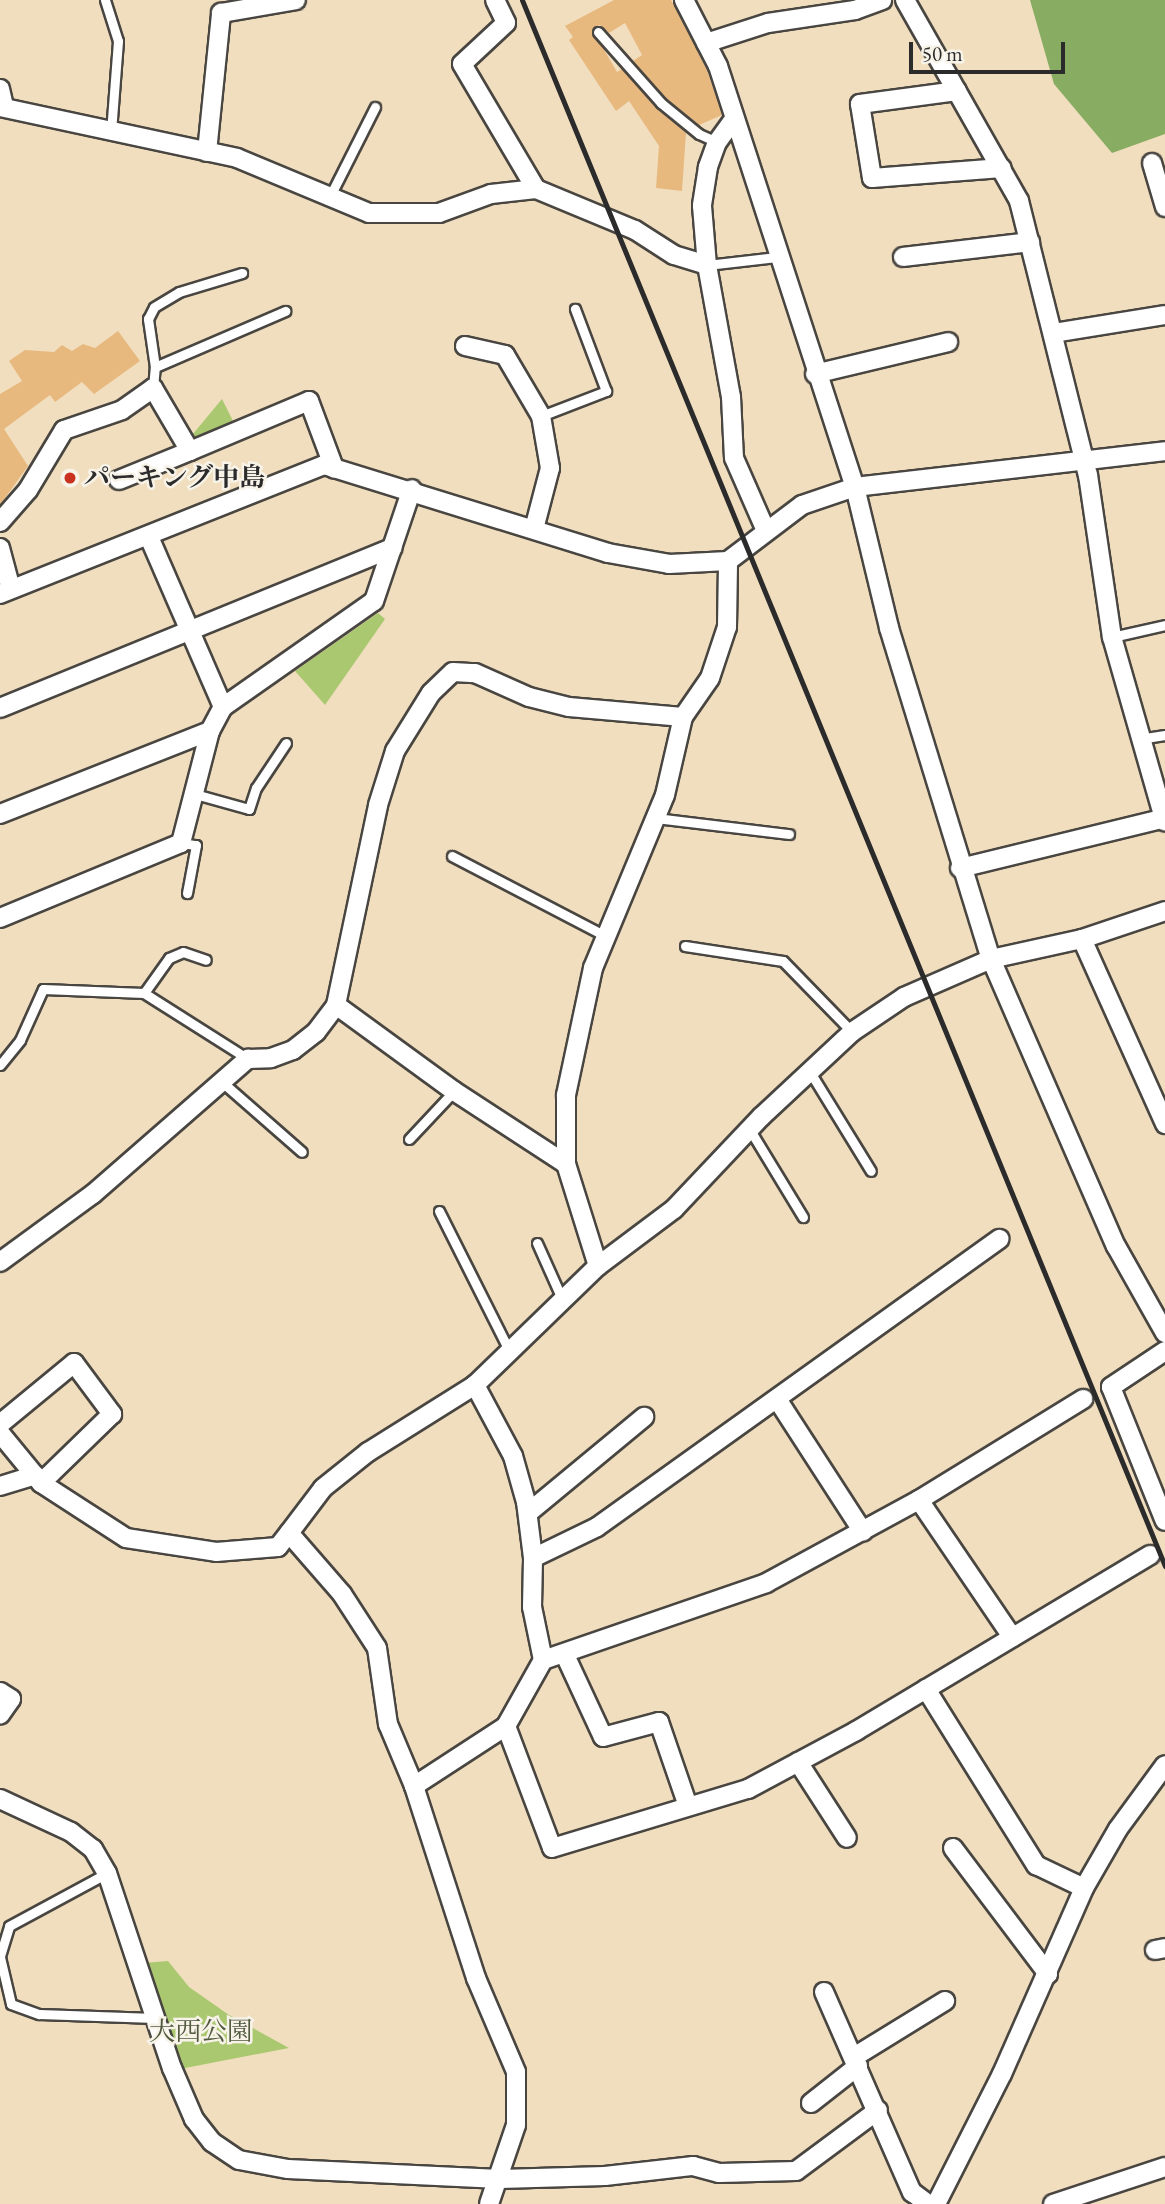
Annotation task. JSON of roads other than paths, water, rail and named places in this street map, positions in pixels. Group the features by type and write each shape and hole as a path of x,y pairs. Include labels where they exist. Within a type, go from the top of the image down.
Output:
{"street":[{"path":"207,152 222,13 296,0"},
{"path":"495,0 506,23 462,64 536,189"},
{"path":"684,0 706,43 734,119 815,374 855,487 889,628 931,756 960,867 991,960 1116,1246 1165,1333"},
{"path":"706,43 768,23 855,10 882,0"},
{"path":"905,0 1020,201 1084,462 1112,637 1139,739 1165,820 960,867"},
{"path":"0,89 2,107 111,133 237,158 369,213 439,213 491,194 536,189 635,230 674,255 706,265"},
{"path":"957,91 860,104 872,178 1002,168"},
{"path":"734,119 717,142 702,206 706,265 731,397 734,458 766,531"},
{"path":"1152,163 1165,207"},
{"path":"903,257 1030,242"},
{"path":"1054,333 1165,315"},
{"path":"815,374 948,342"},
{"path":"466,346 505,355 541,416 550,468 534,528"},
{"path":"0,522 28,490 64,430 122,410 153,388 190,451"},
{"path":"119,480 309,401 334,468"},
{"path":"0,548 6,592 324,465 412,489 636,559 669,564 728,561 802,505 855,487 1165,451"},
{"path":"0,918 181,844 210,731 223,706 374,601 412,489"},
{"path":"149,537 223,706"},
{"path":"0,708 393,548"},
{"path":"598,1266 566,1164 566,1095 593,968 656,818 683,717 710,678 727,627 728,561"},
{"path":"2,1256 93,1194 248,1059 271,1058 293,1050 316,1032 336,1005 378,805 395,751 431,693 453,672 475,673 529,697 569,707 683,717"},
{"path":"0,814 210,731"},
{"path":"0,1433 38,1479 126,1538 216,1552 278,1548 323,1488 350,1467 475,1385 511,1354 598,1266 674,1209 750,1130 852,1032 904,997 991,960 1082,939 1165,911"},
{"path":"1082,939 1165,1124"},
{"path":"336,1005 454,1091 566,1164"},
{"path":"533,1558 597,1527 1000,1239"},
{"path":"1165,1351 1111,1387 1165,1521"},
{"path":"0,1424 74,1363 112,1414 38,1479 0,1486"},
{"path":"414,1786 506,1726 543,1660 532,1608 533,1558 528,1513 513,1456 475,1385"},
{"path":"777,1399 863,1532"},
{"path":"543,1660 565,1656 766,1583 919,1500 1083,1399"},
{"path":"528,1513 644,1417"},
{"path":"919,1500 1012,1637"},
{"path":"289,1533 342,1594 377,1648 388,1724 414,1786 477,1978 516,2072 516,2125 500,2179 489,2204"},
{"path":"506,1726 552,1848 748,1789 926,1689 1150,1555"},
{"path":"565,1656 603,1737 659,1722 688,1806"},
{"path":"926,1689 1036,1865 1084,1888"},
{"path":"0,1692 11,1699 0,1715"},
{"path":"798,1762 847,1838"},
{"path":"936,2204 1048,1974 1084,1888 1118,1829 1165,1765"},
{"path":"0,1798 71,1832 93,1849 107,1873 155,2018 194,2119 212,2142 239,2160 288,2169 500,2179 605,2176 693,2166 719,2173 796,2171 878,2110"},
{"path":"953,1848 1048,1974"},
{"path":"824,1992 912,2192 928,2204"},
{"path":"811,2103 856,2062 945,2001"},
{"path":"1053,2204 1165,2167"}],"lane":[{"path":"105,0 118,41 111,133"},
{"path":"598,32 662,103 699,134 717,142"},
{"path":"329,198 375,107"},
{"path":"706,265 777,257"},
{"path":"153,388 155,367 148,319 154,307 179,292 242,273"},
{"path":"541,416 606,391 575,309"},
{"path":"155,367 285,312"},
{"path":"1112,637 1165,625"},
{"path":"1139,739 1165,734"},
{"path":"195,794 249,809 256,788 286,743"},
{"path":"656,818 789,834"},
{"path":"181,844 196,845 187,893"},
{"path":"452,856 606,936"},
{"path":"685,946 783,961 852,1032"},
{"path":"144,993 169,958 183,952 206,960"},
{"path":"0,1065 20,1040 43,989 144,993 248,1059"},
{"path":"810,1072 871,1171"},
{"path":"222,1082 302,1152"},
{"path":"409,1139 454,1091"},
{"path":"750,1130 803,1217"},
{"path":"439,1211 511,1354"},
{"path":"537,1243 563,1301"},
{"path":"107,1873 9,1926 0,1956 11,2004 39,2014 155,2018"}],"railway":[{"path":"522,0 1165,1566"}],"place":[{"name":"パーキング中島","path":"70,478"}],"park label":[{"name":"大西公園","path":"201,2032"}]}
